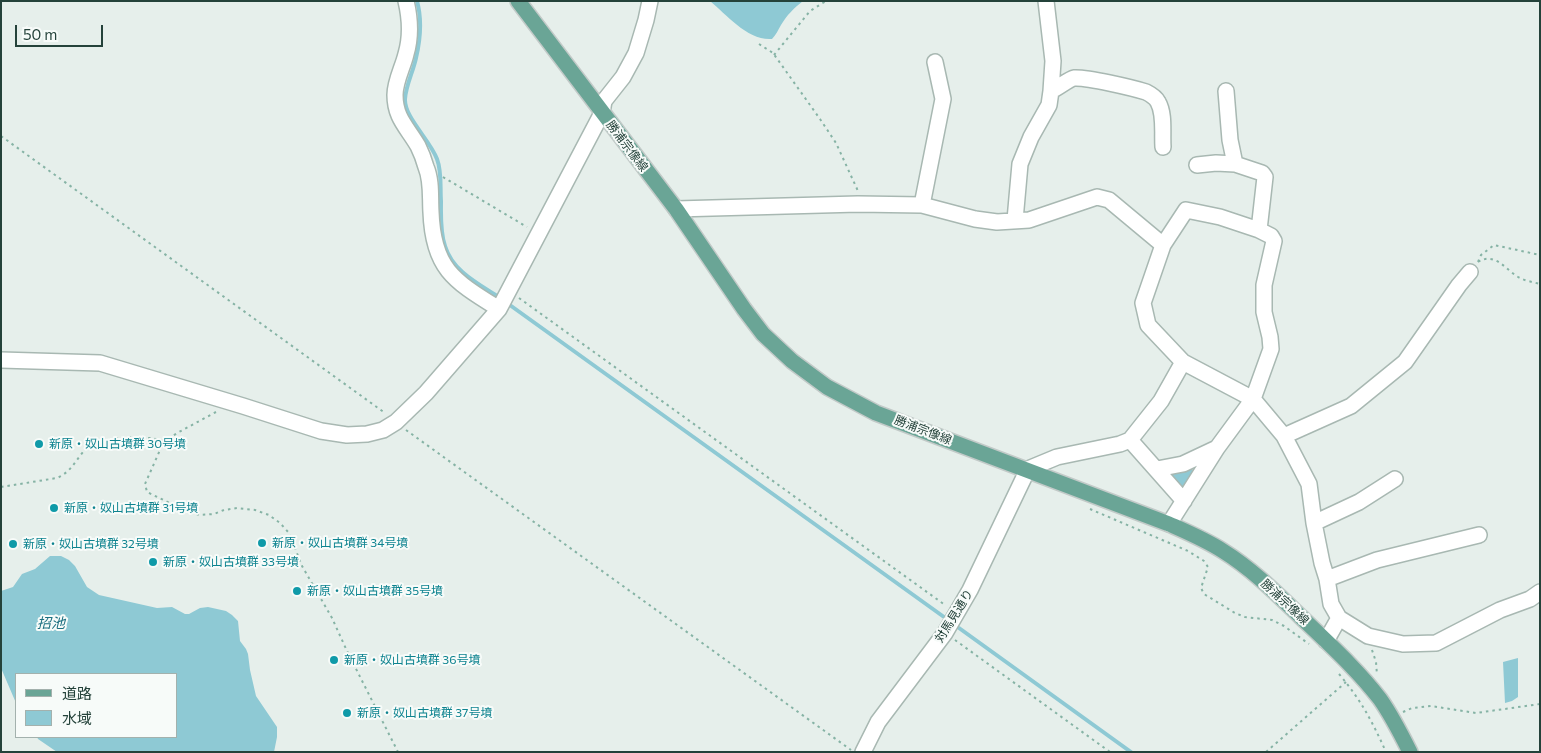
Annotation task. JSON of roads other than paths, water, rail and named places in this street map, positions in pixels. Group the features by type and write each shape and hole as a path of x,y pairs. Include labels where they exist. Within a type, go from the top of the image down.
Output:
{"main road":[{"name":"勝浦宗像線","path":"518,1 676,209 763,334 792,361 827,387 876,412 1028,469 1205,540 1248,568 1277,594 1319,644 1373,691 1391,717 1410,752"}],"street":[{"path":"406,1 409,32 407,52 395,92 396,108 401,121 418,146 428,169 433,239 438,254 448,272 464,288 504,300"},
{"path":"1,360 100,363 321,431 347,435 367,434 383,430 396,422 426,394 504,300 602,113 604,101 623,77 636,53 650,1"},
{"path":"1015,220 1020,164 1030,137 1049,105 1051,91 1053,61 1046,1"},
{"path":"922,206 943,99 935,62"},
{"path":"1051,91 1075,78 1105,82 1148,93 1157,100 1161,111 1163,147"},
{"path":"1226,91 1230,140 1235,164"},
{"path":"1197,165 1235,164 1262,173 1265,183 1259,230"},
{"path":"676,209 858,204 922,206 975,219 997,222 1029,220 1098,198 1108,200 1163,245"},
{"path":"1169,524 1217,448 1253,399 1271,349 1264,312 1264,286 1274,242 1271,236 1220,217 1186,210 1163,245 1143,303 1148,325 1183,362 1253,399 1284,436 1309,484 1314,523 1331,604 1339,618 1368,636 1403,644 1436,643 1500,610 1530,599 1540,592"},
{"path":"1284,436 1351,406 1405,362 1459,285 1474,267"},
{"path":"1028,469 1057,457 1120,444 1130,440 1161,401 1183,362"},
{"path":"1130,440 1184,500"},
{"path":"1157,469 1182,464 1217,448"},
{"name":"対馬見通り","path":"863,752 878,722 945,632 970,590 1028,469"},
{"path":"1314,523 1359,502 1395,479"},
{"path":"1327,579 1377,560 1479,535"},
{"path":"1319,644 1339,618"}],"water":[{"path":"710,1 803,1 783,21 772,39 763,39 746,32"},
{"path":"1190,465 1193,471 1183,492 1168,476"},
{"name":"招池","path":"50,556 61,556 75,566 87,587 99,595 157,608 172,607 185,614 208,607 226,611 232,615 238,621 240,641 248,654 256,696 277,727 274,752 57,752 38,739 178,738 178,673 15,673 15,701 1,668 1,591 13,587 22,574 35,569"},
{"path":"1518,658 1518,697 1505,703 1503,662"}],"waterway":[{"path":"417,1 420,22 419,44 405,99 413,121 434,152 439,164 443,241 449,255 460,270 500,298"},
{"path":"507,303 944,617"},
{"path":"959,628 1131,752"}],"place":[{"name":"新原・奴山古墳群 30号墳","path":"39,444"},
{"name":"新原・奴山古墳群 31号墳","path":"54,508"},
{"name":"新原・奴山古墳群 34号墳","path":"262,543"},
{"name":"新原・奴山古墳群 32号墳","path":"13,544"},
{"name":"新原・奴山古墳群 33号墳","path":"153,562"},
{"name":"新原・奴山古墳群 35号墳","path":"297,591"},
{"name":"新原・奴山古墳群 36号墳","path":"334,660"},
{"name":"新原・奴山古墳群 37号墳","path":"347,713"}]}
